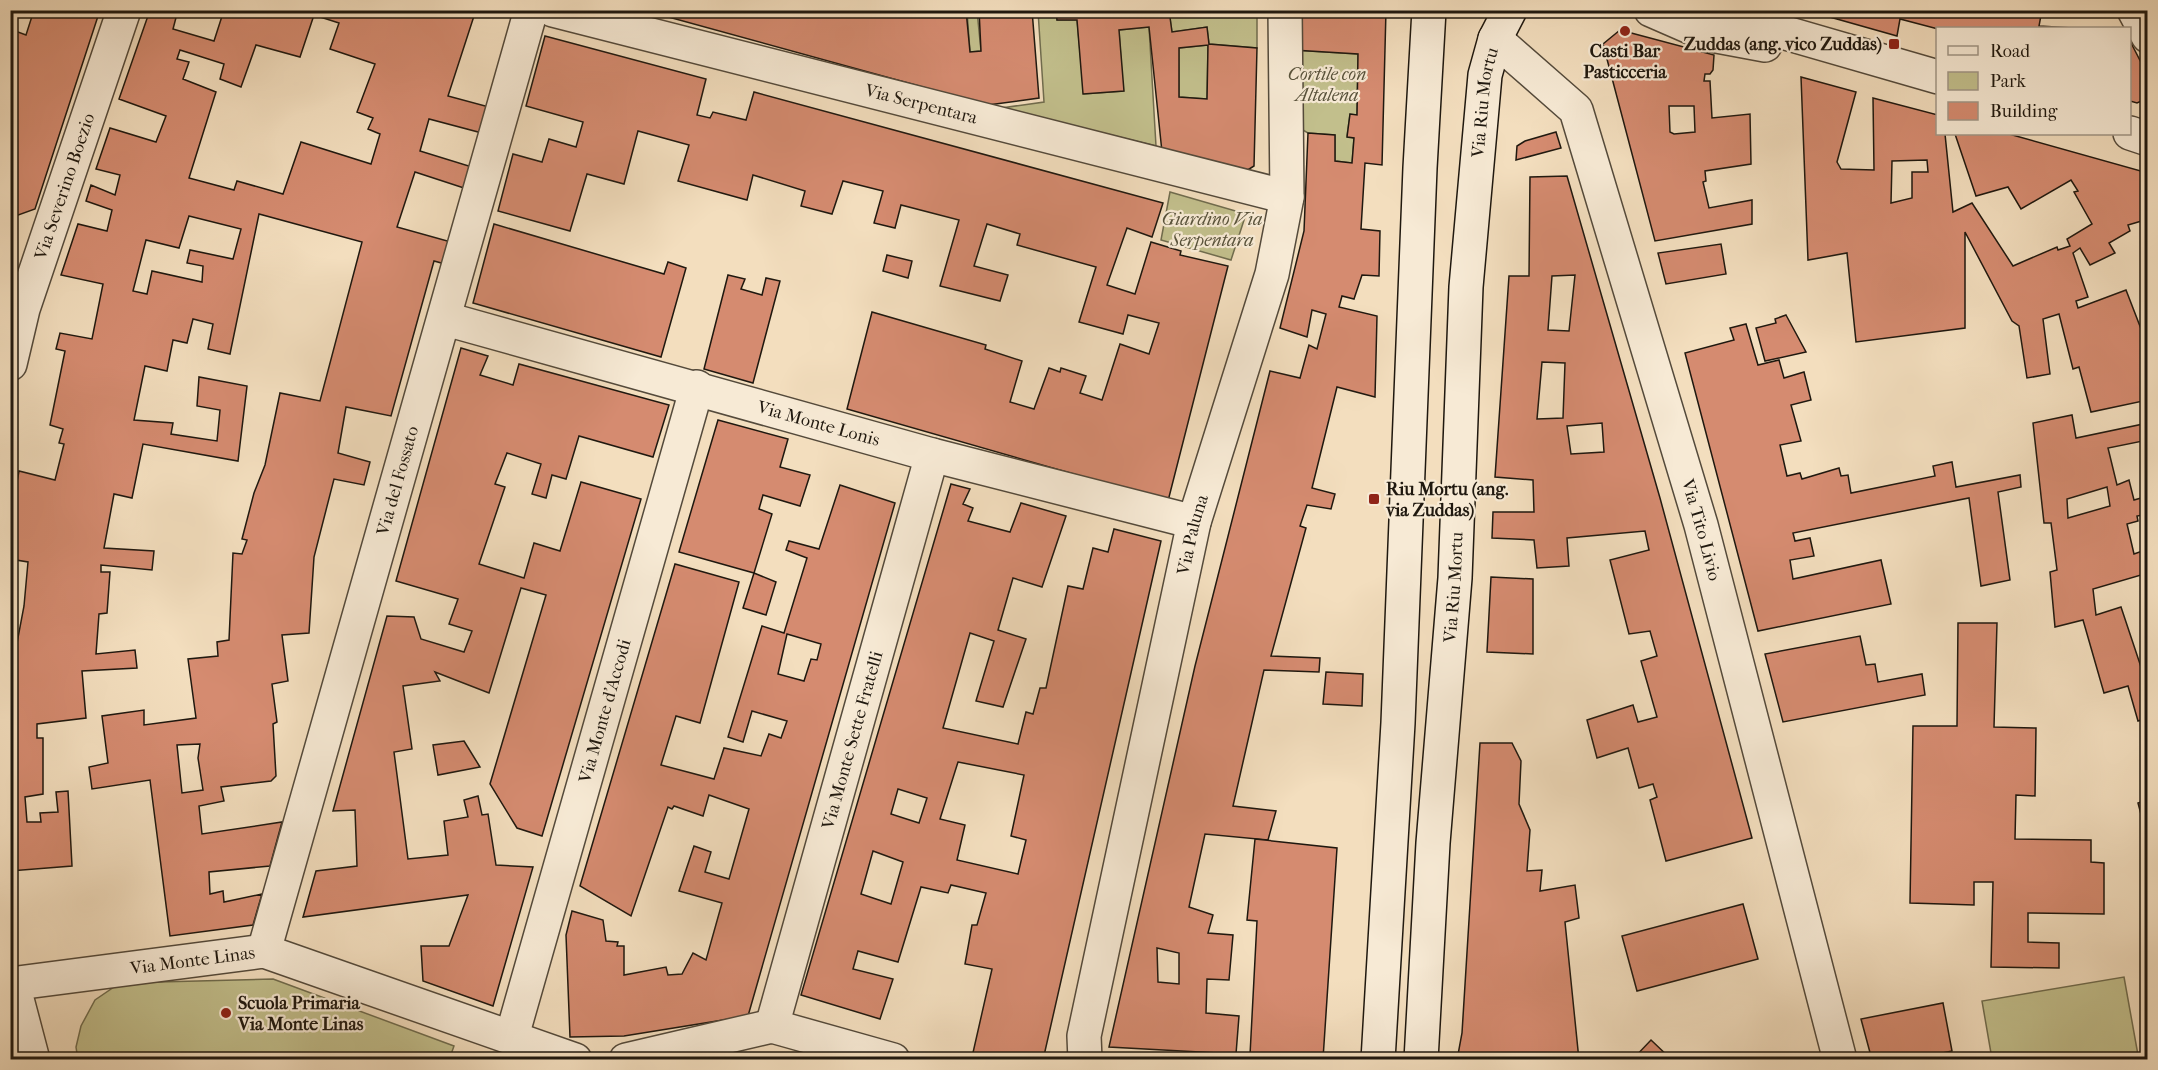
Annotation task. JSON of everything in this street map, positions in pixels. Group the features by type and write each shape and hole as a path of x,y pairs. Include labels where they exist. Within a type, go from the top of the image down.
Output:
{"street":[{"name":"Via Severino Boezio","path":"10,364 17,308 124,10"},
{"name":"Via del Fossato","path":"264,951 446,319 531,10"},
{"name":"Via Serpentara","path":"553,10 1287,197"},
{"name":"Via Paluna","path":"1085,1059 1084,1036 1194,522 1272,274 1287,197 1284,10"},
{"path":"1651,10 1706,34 1763,45 1827,45"},
{"path":"1721,10 1734,18 1936,76"},
{"path":"2134,10 2148,36"},
{"path":"1378,1059 1398,723 1427,15"},
{"name":"Via Riu Mortu","path":"1420,1059 1433,843 1455,578 1466,287 1485,75 1502,25"},
{"name":"Via Tito Livio","path":"1502,25 1576,110 1701,525 1840,1059"},
{"path":"2131,133 2148,139"},
{"name":"Via Monte Lonis","path":"446,319 697,387 932,455 1194,522"},
{"name":"Via Monte d'Accodi","path":"512,1036 697,387"},
{"name":"Via Monte Sette Fratelli","path":"772,1026 932,455"},
{"name":"Via Monte Linas","path":"12,984 264,951 575,1059"},
{"path":"12,984 33,1059"},
{"path":"626,1059 772,1026 892,1059"}],"green space":[{"path":"967,11 977,11 981,51 970,52"},
{"path":"1038,11 1056,11 1057,20 1077,20 1084,94 1123,91 1119,30 1149,27 1156,146 1001,108 1044,102"},
{"path":"1169,11 1257,11 1257,48 1209,44 1207,27 1172,32"},
{"path":"1208,45 1207,99 1179,97 1179,48"},
{"name":"Cortile con Altalena","path":"1293,50 1358,54 1357,115 1350,114 1347,136 1354,138 1352,163 1335,161 1335,135 1308,133 1301,129"},
{"name":"Giardino Via Serpentara","path":"1170,192 1246,214 1231,260 1161,240"},
{"path":"2124,977 2138,1055 2109,1060 1992,1059 1982,1001"},
{"name":"Scuola Primaria Via Monte Linas","path":"273,979 454,1046 449,1060 78,1060 76,1047 81,1026 95,1000 120,983"}],"building":[{"path":"34,10 100,10 35,209 10,218 10,29 26,35"},
{"path":"150,10 178,10 173,29 214,41 224,10 454,10 474,16 448,96 489,107 482,133 429,119 420,151 472,167 467,189 415,172 397,227 451,242 445,264 434,261 391,416 346,407 338,453 370,462 364,485 334,479 314,557 309,633 282,635 288,681 272,684 277,722 273,724 276,776 271,781 221,787 224,801 199,806 202,834 282,822 270,866 209,872 210,894 223,891 224,902 262,894 253,925 170,936 150,780 92,789 89,767 108,763 102,716 144,710 144,725 196,718 188,659 218,656 217,642 229,640 233,553 242,554 247,540 242,539 254,493 265,465 280,393 320,401 362,242 259,214 230,354 208,349 213,324 193,319 187,343 173,340 167,371 145,366 134,420 173,423 171,434 217,441 220,410 197,406 199,377 247,386 238,461 143,444 132,498 114,494 104,548 154,551 152,570 101,565 101,572 110,572 107,613 99,614 96,654 135,650 137,668 82,671 86,718 37,724 37,738 43,738 43,794 25,797 27,822 41,822 40,813 58,812 56,792 68,791 72,866 10,871 10,660 14,659 24,606 28,562 10,559 10,519 19,471 55,480 64,444 59,443 63,429 50,425 65,351 56,349 60,333 92,339 103,284 61,275 78,224 107,231 112,210 86,201 91,185 115,195 120,175 96,169 110,128 156,142 166,116 119,99","holes":["314,15 339,23 330,49 375,64 357,112 373,118 368,129 380,134 371,164 301,142 283,194 237,181 234,190 189,178 216,92 183,79 189,62 177,59 180,50 224,64 220,79 241,87 256,45 300,57","189,216 241,229 233,259 190,250 187,263 203,266 202,282 152,271 147,294 133,291 146,240 179,248","200,744 198,758 203,790 182,793 177,745"]},
{"path":"643,10 857,10 857,15 895,13 895,10 966,10 970,52 981,51 979,10 1032,10 1039,98 988,105"},
{"path":"1056,10 1169,10 1172,32 1207,27 1209,44 1257,48 1254,166 1243,173 1162,152 1149,27 1119,30 1124,91 1083,94 1077,20 1057,20","holes":["1208,45 1207,99 1179,97 1179,48"]},
{"path":"1293,10 1386,10 1382,165 1365,163 1361,229 1380,231 1379,276 1362,275 1354,299 1342,296 1339,307 1377,316 1375,397 1337,387 1312,488 1335,494 1331,509 1307,505 1300,526 1306,528 1271,656 1320,658 1319,672 1264,670 1233,806 1276,811 1268,840 1205,834 1189,907 1213,915 1208,933 1233,935 1229,980 1207,979 1206,1013 1239,1016 1236,1054 1109,1047 1195,666 1270,371 1300,378 1309,345 1317,349 1326,314 1312,310 1307,337 1280,328 1304,231 1308,133 1335,135 1335,161 1352,163 1354,138 1347,137 1350,114 1357,115 1358,54 1293,50","holes":["1157,948 1179,953 1179,984 1158,982"]},
{"path":"1805,10 2042,10 2039,26 2056,27 1936,28 1900,19 1897,36"},
{"path":"1620,30 1714,55 1713,70 1710,74 1705,74 1704,81 1710,81 1712,118 1750,114 1751,164 1705,171 1706,181 1703,182 1709,208 1752,200 1752,224 1655,241 1603,44","holes":["1669,106 1694,106 1695,132 1674,134 1670,132"]},
{"path":"545,36 706,79 697,115 710,118 713,112 746,120 754,92 1163,203 1152,237 1127,228 1107,285 1135,294 1151,242 1181,251 1180,255 1228,266 1168,501 847,409 872,312 986,345 985,349 1022,361 1010,402 1034,409 1049,368 1060,372 1061,368 1086,376 1080,393 1102,400 1120,344 1149,354 1159,323 1128,315 1123,334 1079,322 1096,267 1017,245 1020,234 987,224 974,266 1008,275 1000,301 940,286 959,220 901,205 895,228 874,223 883,191 843,181 832,214 801,206 805,191 753,175 747,200 678,181 689,145 638,131 624,184 587,174 570,231 498,211 513,154 542,162 549,139 576,147 583,122 526,106"},
{"path":"2131,43 2148,76 2148,98 2137,103 2131,101"},
{"path":"1801,77 1856,92 1837,162 1841,169 1874,170 1873,98 1936,114 1936,135 1945,135 1953,212 1972,203 2013,266 2057,247 2058,250 2070,246 2067,239 2092,224 2074,192 2078,191 2071,180 2021,209 2008,187 1976,196 1955,135 2013,135 2148,173 2148,229 2145,220 2128,225 2130,231 2109,243 2115,253 2090,265 2080,248 2073,253 2088,297 2076,301 2078,308 2126,290 2148,347 2148,400 2091,412 2079,367 2073,369 2059,314 2043,319 2050,374 2027,378 2019,326 2012,321 1965,232 1965,328 1856,342 1847,253 1808,260","holes":["1927,160 1928,172 1912,172 1912,198 1891,203 1892,161"]},
{"path":"1556,132 1561,148 1516,160 1517,146 1525,141"},
{"path":"1567,176 1660,498 1752,838 1666,861 1650,800 1657,797 1653,784 1639,788 1628,748 1597,758 1587,720 1633,705 1638,722 1657,717 1641,661 1657,656 1650,631 1629,634 1610,560 1649,550 1645,531 1567,538 1569,566 1537,568 1534,540 1492,538 1493,512 1534,512 1533,480 1495,477 1509,276 1529,276 1530,177","holes":["1575,275 1569,331 1548,330 1552,276","1542,362 1565,363 1563,418 1537,419","1602,423 1604,452 1571,454 1567,426"]},
{"path":"494,224 664,274 668,262 686,268 661,357 473,303"},
{"path":"1721,244 1726,274 1666,284 1658,253"},
{"path":"887,255 912,261 908,278 883,271"},
{"path":"728,275 745,279 741,289 762,295 766,278 780,281 753,383 704,369"},
{"path":"1786,315 1806,352 1765,361 1756,328 1776,323 1775,319"},
{"path":"1746,324 1758,365 1779,360 1784,378 1804,372 1811,400 1791,405 1801,441 1780,445 1787,476 1800,473 1802,479 1839,468 1841,476 1848,475 1851,493 1935,476 1933,466 1952,462 1956,487 2020,475 2021,487 1998,492 2010,580 1981,586 1969,498 1793,533 1795,541 1810,538 1814,556 1790,560 1793,579 1881,560 1891,604 1758,631 1685,353 1734,340 1730,328"},
{"path":"461,348 488,356 480,375 513,385 519,364 669,405 653,457 579,436 566,479 552,475 546,498 532,494 541,464 507,453 495,484 505,487 479,564 524,578 534,543 560,551 581,482 641,499 542,836 517,828 490,784 546,595 521,588 489,693 435,672 440,681 403,686 412,749 394,752 408,859 448,855 444,821 468,817 464,800 478,796 482,815 488,814 496,865 533,867 493,1006 423,981 421,946 449,946 468,895 303,917 316,871 357,866 355,810 333,811 387,616 414,617 421,639 464,652 472,631 449,624 458,599 396,581"},
{"path":"2072,415 2076,438 2148,423 2148,440 2108,448 2117,485 2129,480 2134,500 2148,496 2148,514 2137,516 2138,521 2127,524 2134,554 2148,549 2148,573 2093,589 2096,615 2121,607 2145,679 2148,679 2148,718 2138,721 2128,686 2104,693 2083,620 2055,627 2050,572 2057,570 2051,523 2044,523 2033,423","holes":["2107,487 2110,506 2068,518 2067,499"]},
{"path":"718,420 788,439 780,467 810,475 800,506 763,495 759,509 772,514 754,573 679,552"},
{"path":"951,484 970,489 963,504 973,508 968,521 1010,532 1021,503 1066,516 1042,587 1013,578 998,630 1026,639 1003,707 976,701 994,641 970,633 943,728 1018,744 1026,712 1033,714 1040,688 1046,688 1068,586 1083,589 1093,548 1108,552 1114,529 1161,541 1043,1060 982,1060 972,1057 992,969 965,964 972,925 977,925 986,893 951,885 948,893 921,887 898,962 858,951 853,969 893,979 880,1019 801,995","holes":["958,762 1024,775 1011,836 1026,840 1018,874 957,860 965,825 940,819","898,789 927,798 919,823 891,814","873,851 903,862 891,904 861,894"]},
{"path":"840,485 895,503 748,1016 624,1036 570,1037 566,935 572,911 603,920 606,941 618,942 617,946 624,946 624,975 666,967 668,975 682,974 693,953 706,960 722,903 679,891 694,846 711,852 705,872 729,879 749,809 709,795 703,816 674,806 672,809 668,807 631,916 580,886 675,564 739,582 700,723 676,716 661,765 714,779 724,748 761,756 769,734 781,738 787,721 752,711 743,742 728,737 762,626 784,633 807,558 786,550 789,541 819,549","holes":["787,634 821,644 817,660 811,659 804,681 778,674"]},
{"path":"754,573 776,582 766,615 743,608"},
{"path":"1491,577 1533,579 1533,654 1487,652"},
{"path":"1958,623 1997,623 1994,727 2036,728 2035,796 2016,795 2015,839 2091,840 2091,862 2104,863 2104,914 2028,913 2028,942 2059,943 2059,968 1991,967 1993,882 1974,882 1974,905 1910,903 1913,726 1957,726"},
{"path":"1860,636 1866,665 1875,664 1878,682 1922,674 1925,695 1783,722 1765,654"},
{"path":"1326,672 1363,674 1362,706 1323,704"},
{"path":"464,741 480,767 438,775 433,745"},
{"path":"1480,743 1512,743 1521,761 1519,804 1530,830 1527,871 1542,870 1540,891 1575,885 1579,918 1565,922 1579,1060 1457,1060 1462,1033"},
{"path":"2148,800 2148,841 2138,803"},
{"path":"1255,839 1337,848 1323,1059 1250,1055 1257,921 1247,920"},
{"path":"1743,904 1758,959 1637,991 1622,936"},
{"path":"1943,1003 1952,1051 1923,1057 1923,1060 1872,1060 1861,1019"},
{"path":"1651,1040 1672,1060 1632,1060"}],"place":[{"name":"Casti Bar Pasticceria","path":"1625,31"},
{"name":"Zuddas (ang. vico Zuddas)","path":"1894,44"},
{"name":"Riu Mortu (ang. via Zuddas)","path":"1374,499"},
{"name":"Scuola Primaria Via Monte Linas","path":"226,1013"}]}
